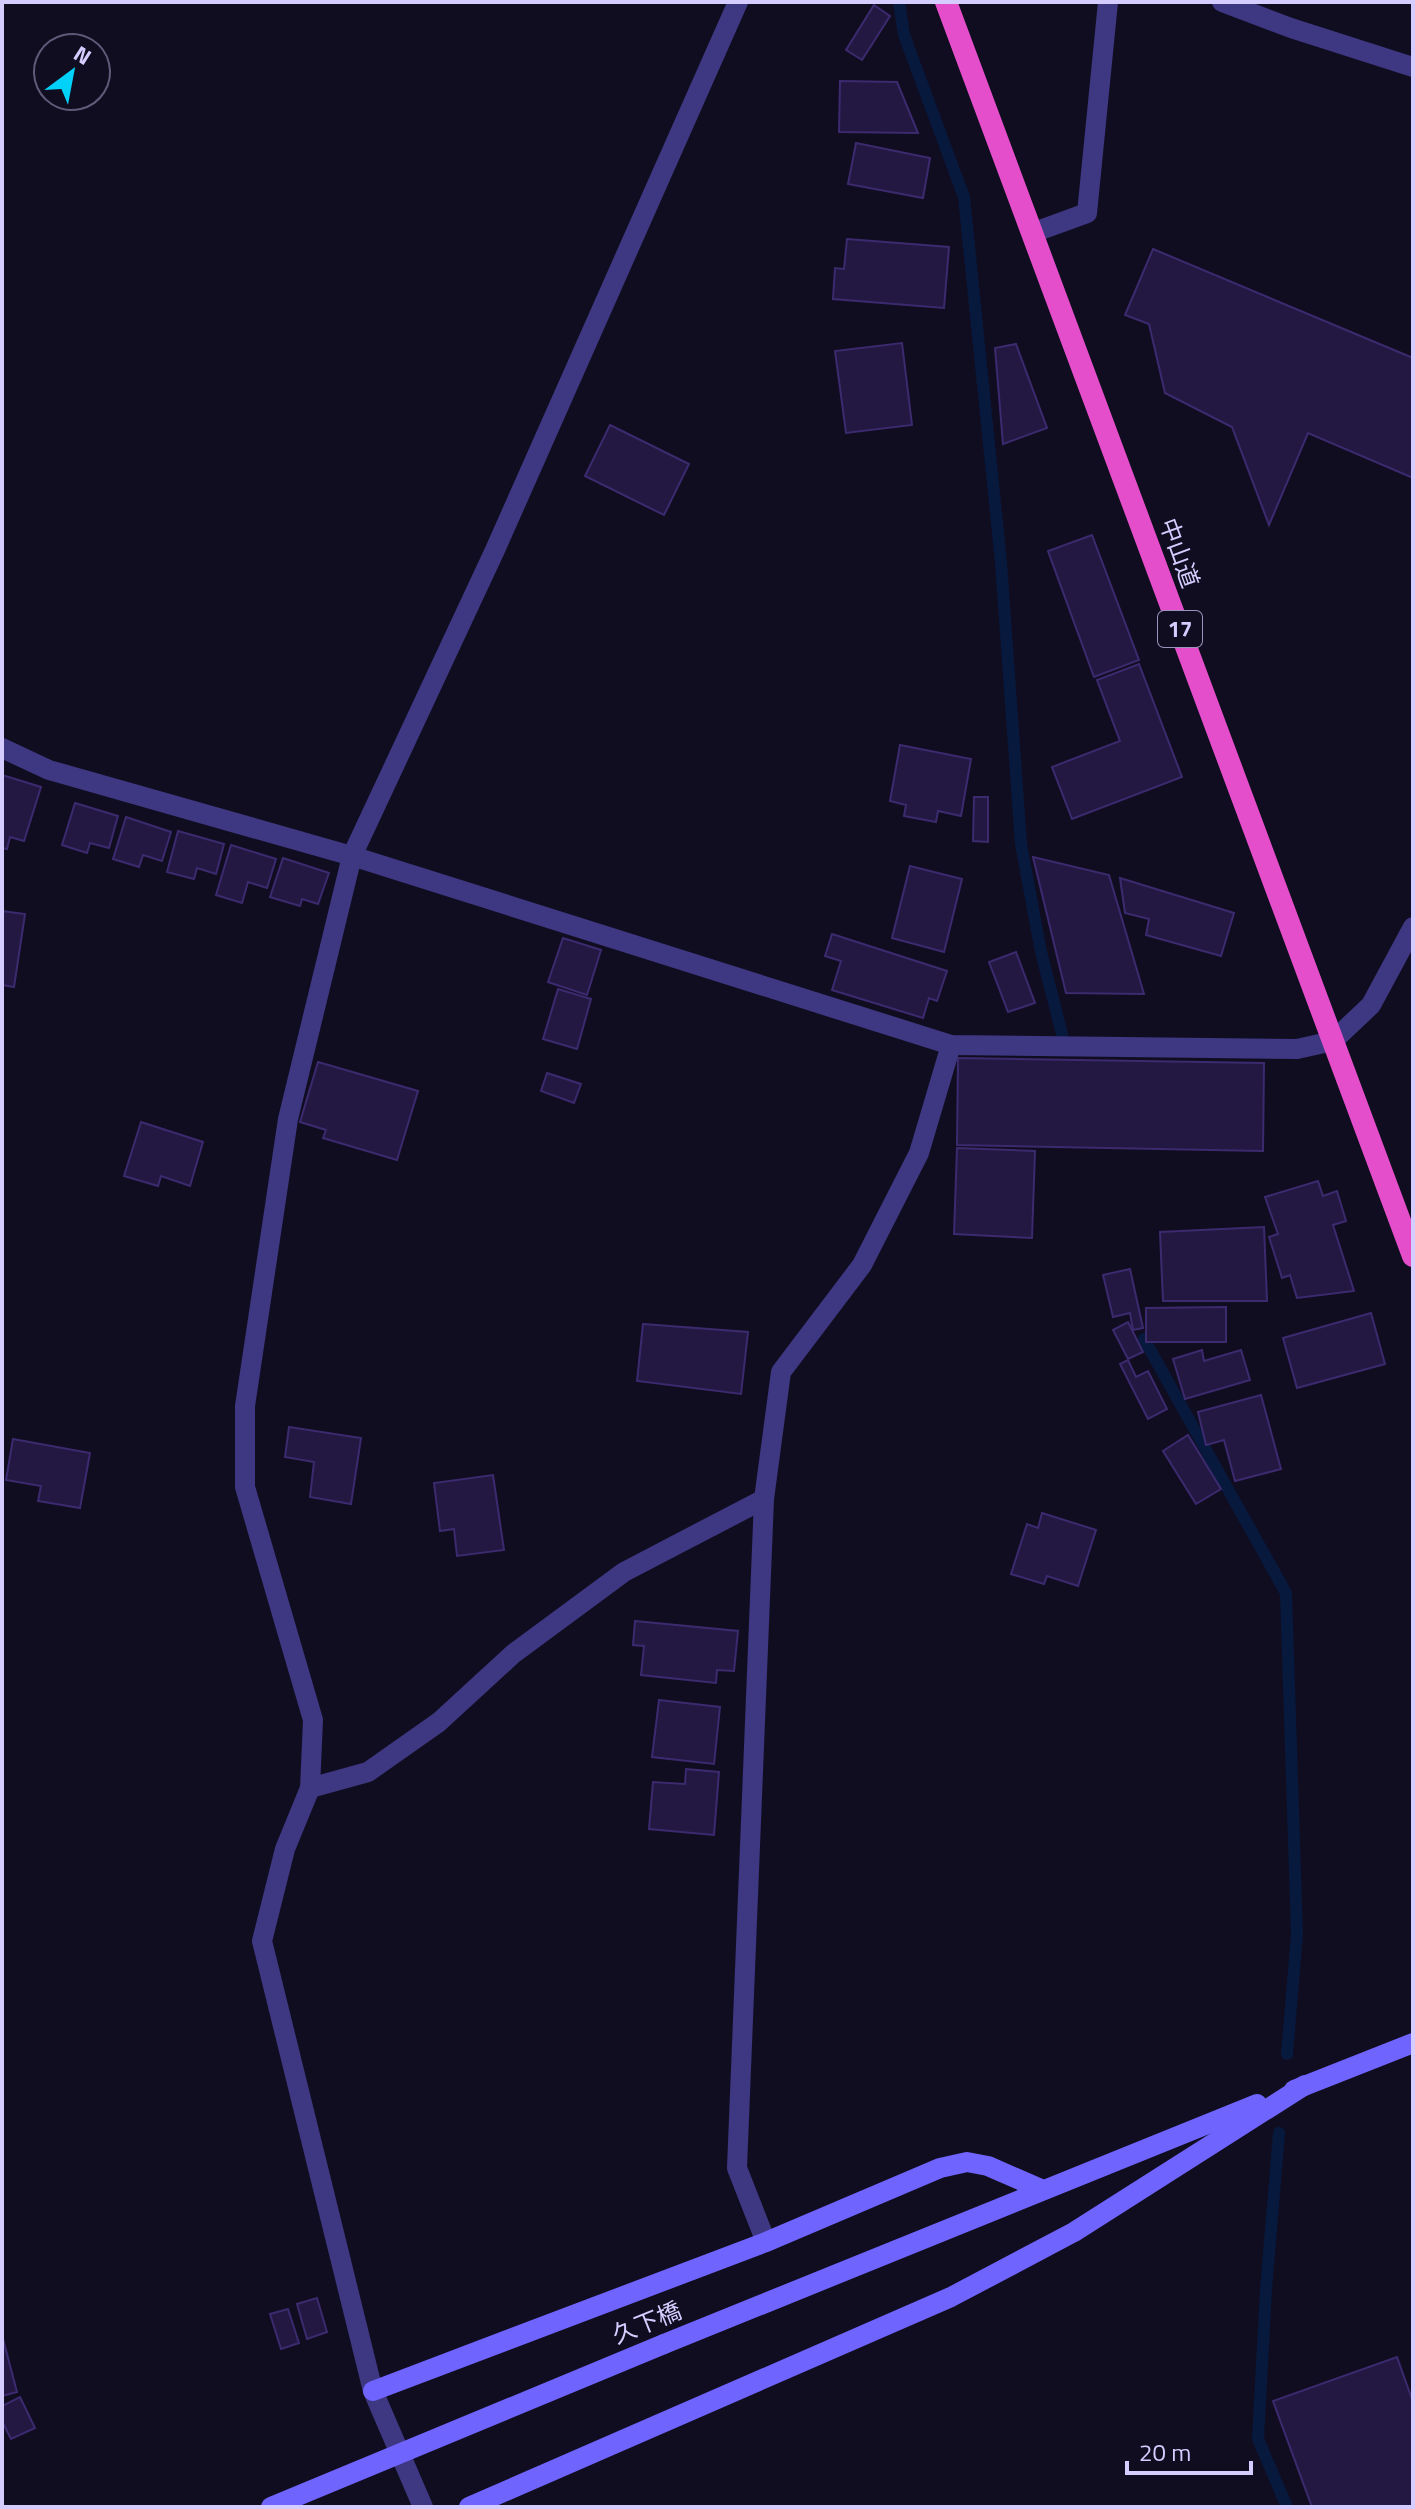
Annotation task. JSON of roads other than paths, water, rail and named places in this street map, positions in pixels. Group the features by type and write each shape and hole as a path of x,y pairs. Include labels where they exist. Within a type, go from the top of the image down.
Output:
{"highway":[{"name":"中山道","path":"946,2 1413,1256"}],"main road":[{"path":"469,2507 951,2297 1074,2232 1305,2085 1413,2043"},
{"name":"久下橋","path":"271,2507 664,2344 1305,2085"},
{"path":"373,2391 766,2242 940,2168 967,2162 988,2166 1043,2190"}],"street":[{"path":"423,2507 373,2391 262,1941 285,1849 310,1788 313,1720 245,1487 245,1406 288,1119 352,856 495,550 738,2"},
{"path":"1032,233 1087,213 1108,2"},
{"path":"1222,2 1413,67"},
{"path":"2,748 49,770 352,856 951,1045 1297,1049 1333,1041 1371,1005 1413,927"},
{"path":"766,2242 737,2168 764,1499 781,1372 862,1265 919,1153 951,1045"},
{"path":"310,1788 368,1772 439,1722 513,1654 624,1572 764,1499"}],"waterway":[{"path":"899,2 904,35 964,197 1001,563 1021,844 1041,952 1062,1034"},
{"path":"1144,1339 1286,1593 1297,1934 1287,2054"},
{"path":"1279,2133 1258,2439 1287,2507"}]}
